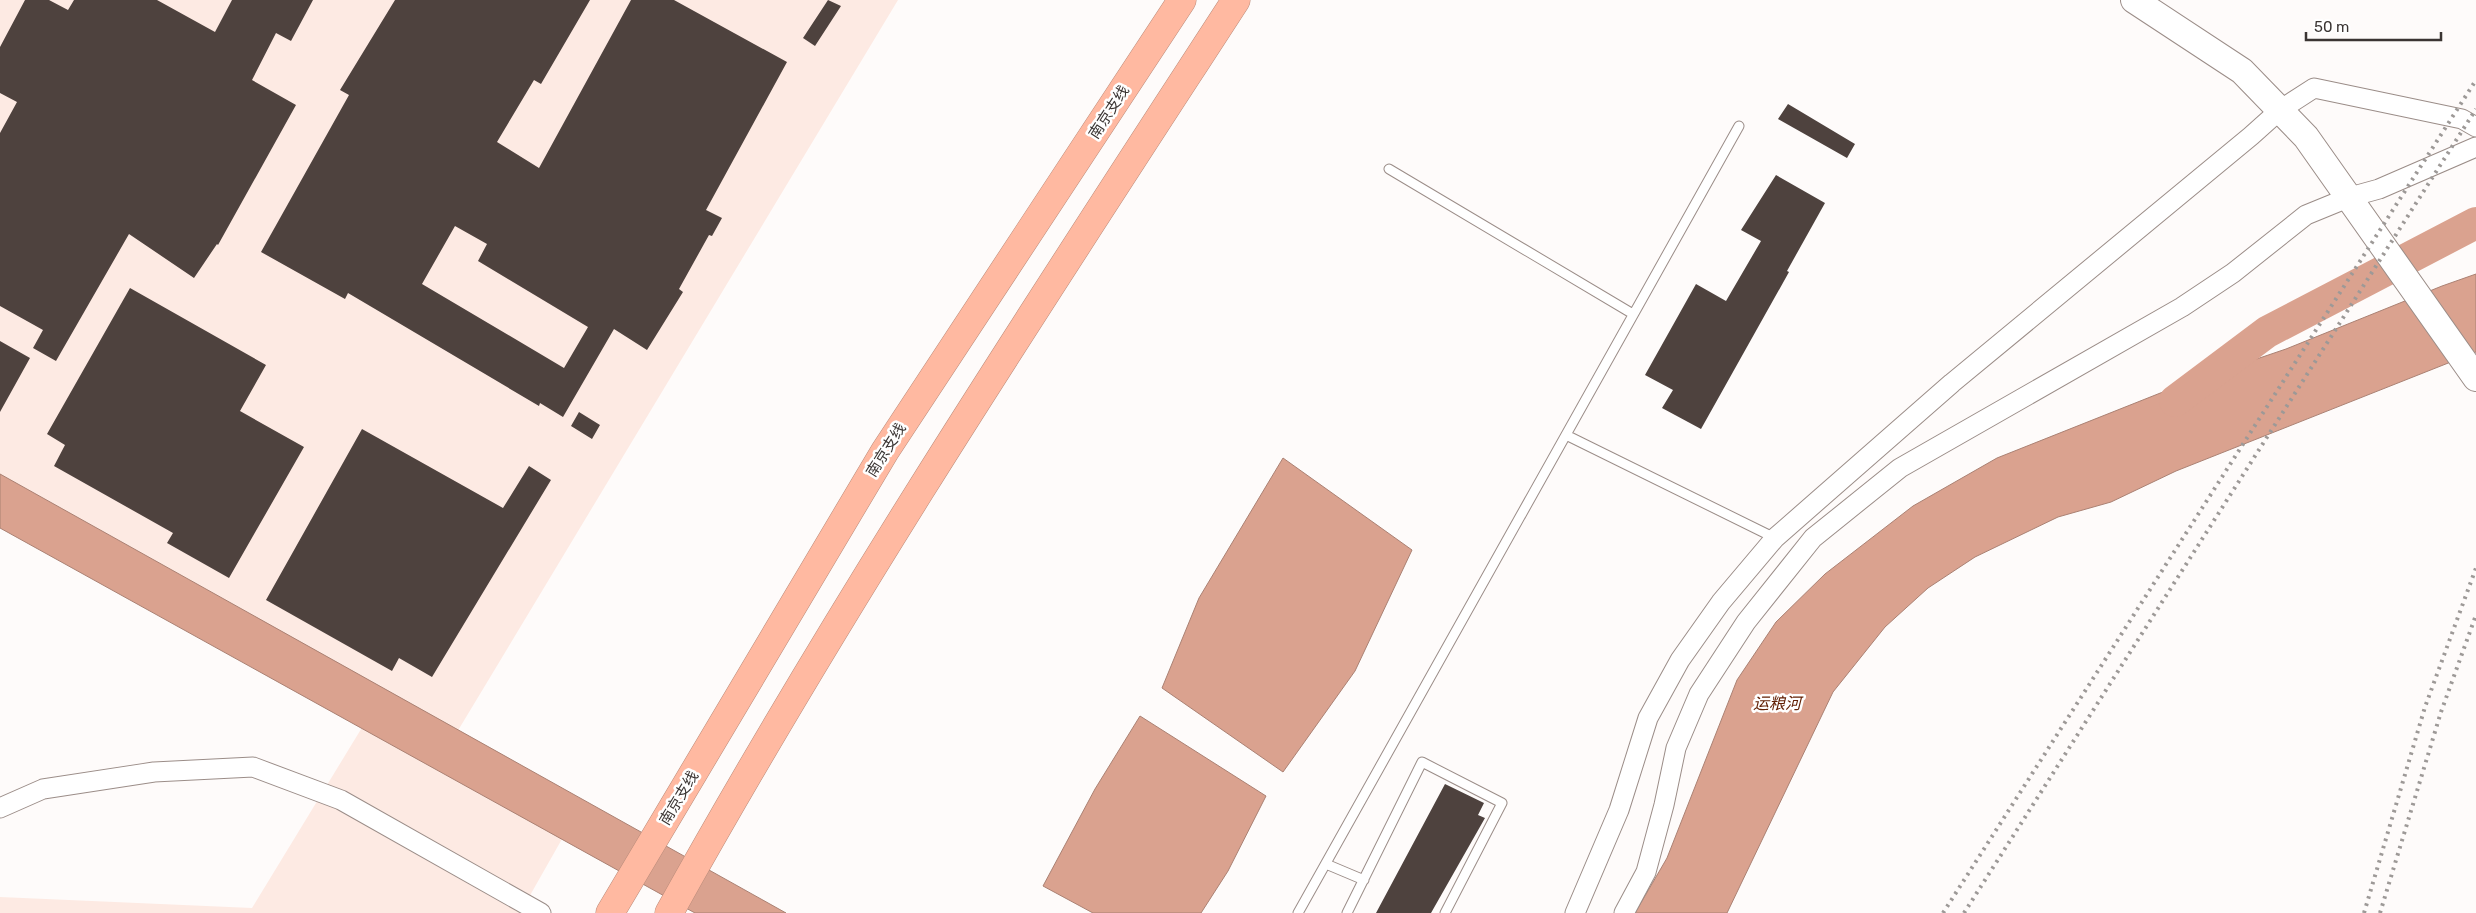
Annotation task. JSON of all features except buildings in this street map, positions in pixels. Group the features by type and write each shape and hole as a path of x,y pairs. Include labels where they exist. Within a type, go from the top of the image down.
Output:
{"highway":[{"name":"南京支线","path":"610,913 885,451 1182,0"},
{"path":"669,913 740,786 967,414 1236,0"}],"street":[{"path":"2134,0 2242,71 2306,137 2353,200 2476,378"},
{"path":"1575,913 1619,810 1648,718 1680,660 1721,602 1775,538 1952,383 2244,143 2280,110 2314,88 2462,119 2476,127"},
{"path":"1624,913 1646,872 1664,805 1676,748 1699,694 1746,622 1813,538 1900,468 2182,307 2233,274 2306,215 2353,200 2476,148"},
{"path":"0,808 43,789 154,772 253,767 341,800 541,913"}],"lane":[{"path":"1298,913 1739,126"},
{"path":"1389,169 1633,314"},
{"path":"1566,435 1775,538"},
{"path":"1347,913 1422,762 1502,803 1445,913"},
{"path":"1326,864 1364,880"}],"shaded area":[{"path":"0,0 898,0 439,762 562,839 520,913 0,913 0,897 252,908 366,721 0,515"}],"water":[{"name":"运粮河","path":"2476,274 2476,352 2176,471 2111,502 2058,517 1975,557 1928,588 1885,627 1833,692 1727,913 1635,913 1667,858 1737,680 1776,622 1825,574 1913,506 1997,458 2183,384 2286,349"},
{"path":"1283,458 1412,550 1355,671 1283,772 1162,688 1199,598"},
{"path":"0,474 786,913 695,913 0,528"},
{"path":"1140,716 1266,796 1228,871 1201,913 1093,913 1043,886 1095,789"}],"waterway":[{"path":"2175,401 2267,332 2476,223"}],"railway":[{"path":"1943,913 2476,80"},
{"path":"1964,913 2476,109"},
{"path":"2364,913 2425,707 2476,568"},
{"path":"2380,913 2441,712 2476,615"}]}
